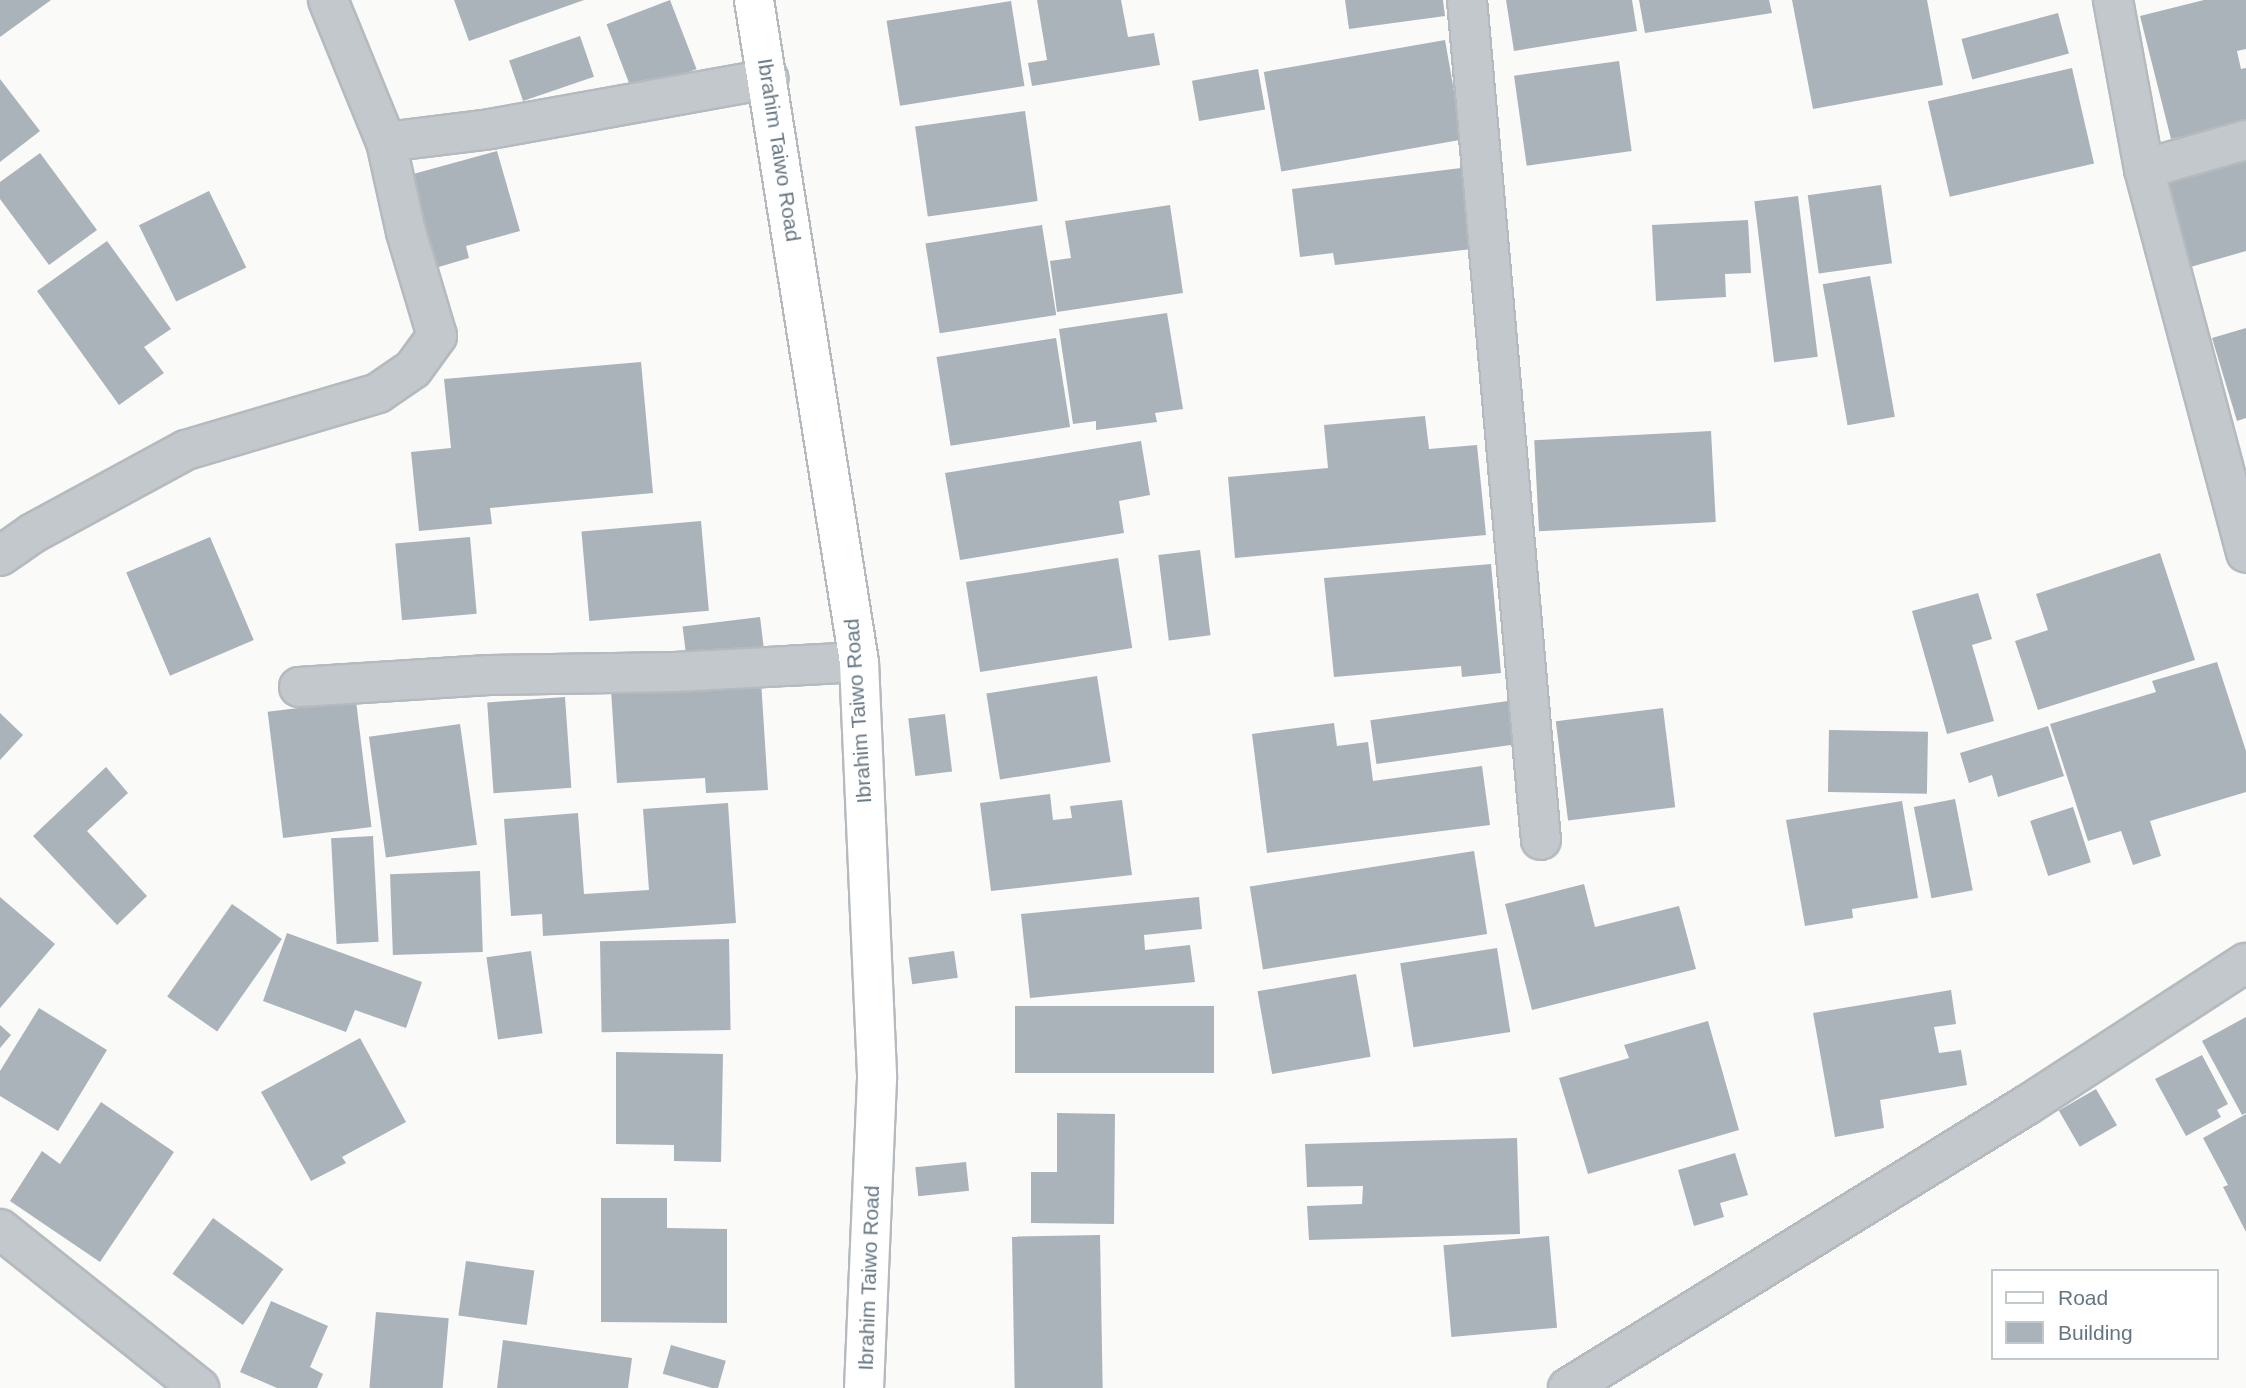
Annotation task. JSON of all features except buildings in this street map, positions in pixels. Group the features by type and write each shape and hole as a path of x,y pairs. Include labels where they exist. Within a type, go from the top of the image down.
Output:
{"main road":[{"name":"Ibrahim Taiwo Road","path":"754,0 769,79 859,662 877,1079 864,1388"}],"street":[{"path":"0,556 33,533 186,450 378,393 413,369 437,336 406,232 386,142 328,0"},
{"path":"1468,0 1541,840"},
{"path":"2113,0 2144,169 2246,553"},
{"path":"386,142 490,129 769,79"},
{"path":"2144,169 2246,139"},
{"path":"299,687 489,676 675,672 859,662"},
{"path":"1568,1388 2028,1105 2246,963"},
{"path":"0,1229 199,1388"}]}
